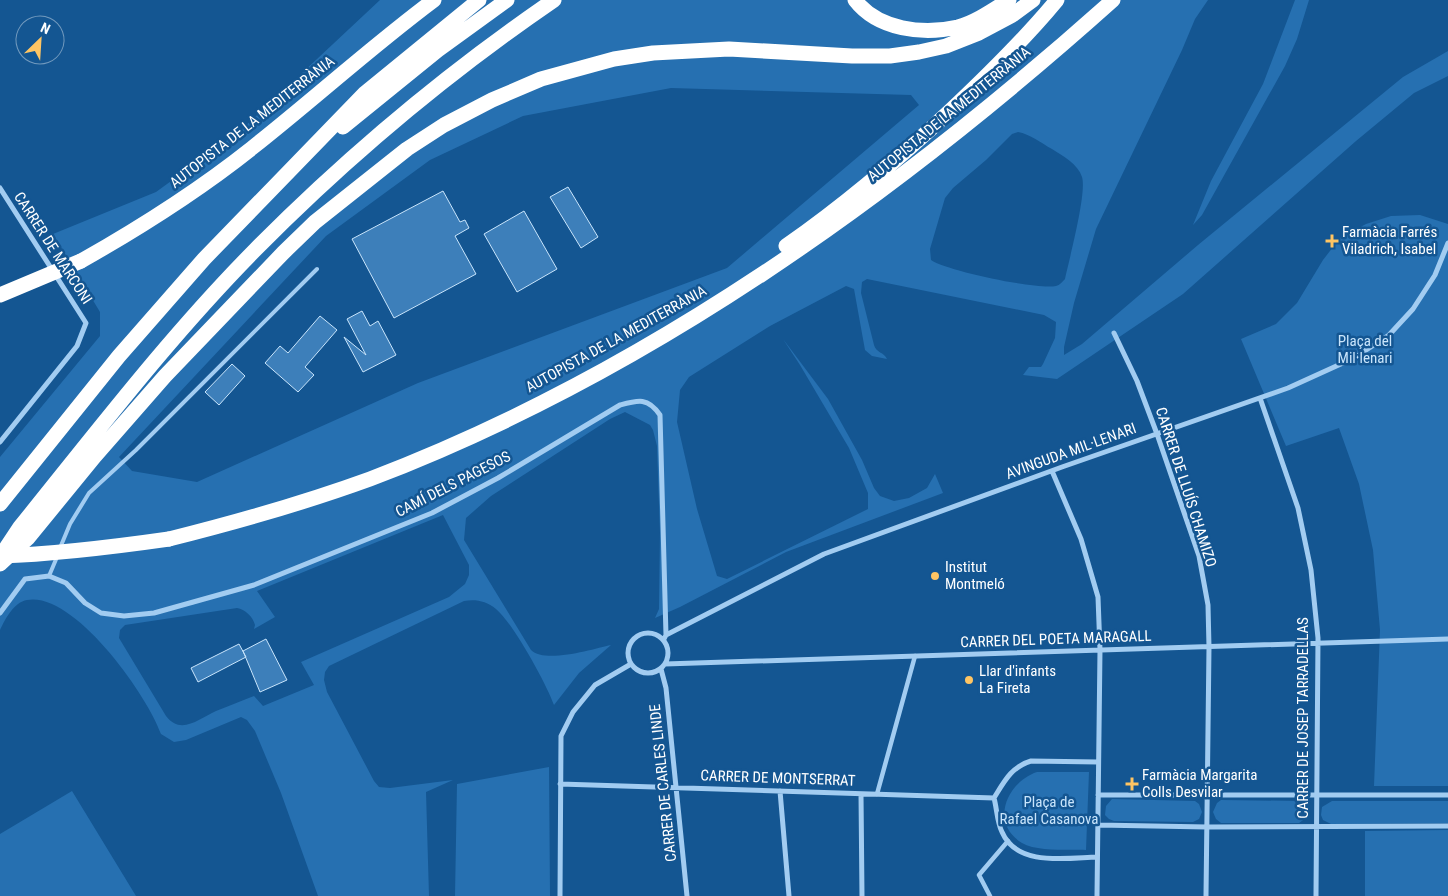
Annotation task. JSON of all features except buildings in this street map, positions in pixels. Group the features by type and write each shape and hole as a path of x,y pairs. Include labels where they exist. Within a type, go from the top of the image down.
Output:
{"highway":[{"name":"AUTOPISTA DE LA MEDITERRÀNIA","path":"0,295 81,261 144,225 252,148 387,35 434,0"},
{"path":"0,504 119,356 204,259 365,93 479,0"},
{"path":"292,169 438,50 507,0"},
{"path":"0,557 20,527 156,359 266,239 330,177 418,101 498,39 554,0"},
{"path":"855,0 866,11 886,23 906,29 922,30 959,26 985,15 1009,0"},
{"path":"0,564 28,538 95,456 165,376 283,253 315,222 407,149 444,125 492,100 541,79 614,60 652,53 729,49 852,56 890,56 919,52 946,46 979,33 1011,16 1033,0"},
{"path":"574,386 673,318 820,223 858,193 912,147 984,78 1057,0"},
{"name":"AUTOPISTA DE LA MEDITERRÀNIA","path":"0,557 54,554 169,539 288,507 370,479 461,441 574,386 696,316 857,209 973,119 1113,0"}],"street":[{"name":"CARRER DE MARCONI","path":"0,188 86,323 77,346 0,442"},
{"name":"AVINGUDA MIL·LENARI","path":"665,637 824,554 1288,388 1354,358 1388,335 1413,309 1435,275 1448,243"},
{"name":"CARRER DE LLUÍS CHAMIZO","path":"1114,333 1138,381 1157,434 1199,556 1208,605 1206,896"},
{"name":"CARRER DE JOSEP TARRADELLAS","path":"1260,398 1298,508 1311,570 1318,643 1316,896"},
{"name":"CAMÍ DELS PAGESOS","path":"49,576 66,583 85,603 102,614 124,616 154,613 254,585 432,512 498,478 620,405 635,401 647,402 655,407 660,415 665,637"},
{"path":"1052,471 1081,539 1098,597 1100,650 1097,896"},
{"path":"0,613 25,579 49,576"},
{"path":"651,632 665,637 668,657 660,669 654,672 642,672 631,664 628,654 629,647 632,640 638,635 651,632"},
{"name":"CARRER DEL POETA MARAGALL","path":"665,664 1448,639"},
{"path":"877,794 916,656"},
{"path":"560,896 561,736 573,712 595,685 631,664"},
{"name":"CARRER DE CARLES LINDE","path":"660,669 666,688 687,896"},
{"path":"1097,857 1035,858 1013,848 1002,832 994,798 1011,772 1021,764 1031,761 1098,762"},
{"name":"CARRER DE MONTSERRAT","path":"560,784 994,798"},
{"path":"780,791 789,896"},
{"path":"861,794 862,896"},
{"path":"1098,795 1448,795"},
{"path":"1098,825 1207,827 1448,826"},
{"path":"990,896 979,875 1008,841"}],"lane":[{"path":"49,576 70,524 89,493 136,450 317,269"}],"green space":[{"path":"380,0 1208,0 1195,19 1096,229 1074,303 1064,347 1064,355 1082,344 1198,245 1403,77 1448,51 1448,76 1414,93 1356,141 1183,294 1057,379 1023,375 1029,367 1041,367 1055,338 1056,322 1044,315 867,279 862,282 861,293 875,348 887,359 872,356 865,350 854,289 846,286 770,326 689,377 680,390 677,422 697,509 717,576 727,579 868,509 868,493 849,448 783,339 828,399 862,460 874,488 880,496 894,501 909,498 927,488 935,474 943,493 786,552 655,618 659,609 660,532 657,446 650,425 625,412 610,419 491,496 466,518 464,540 531,650 547,656 558,656 611,645 579,673 554,705 537,669 520,640 503,616 485,602 464,601 329,666 325,672 324,680 327,692 374,781 379,787 390,788 453,780 426,792 429,896 318,896 281,793 255,731 247,720 241,717 186,740 174,742 161,734 141,696 107,649 87,628 66,612 46,602 22,601 7,616 0,630 0,457 100,336 100,312 53,234 156,192 240,131","holes":["671,88 911,95 919,105 727,268 418,383 197,482 132,471 119,457 326,236 430,160 523,116","1018,132 1031,137 1074,164 1082,177 1080,211 1065,279 1056,286 1031,285 992,279 931,260 930,249 945,198 953,188 986,160 1012,134","443,515 469,565 469,575 465,584 449,597 301,662 314,685 263,706 254,696 216,711 191,724 178,725 172,722 166,716 119,638 120,630 125,625 237,608 251,616 255,625 254,629 275,617 257,591"]},
{"path":"1295,0 1309,0 1297,39 1285,66 1202,215 1193,225 1211,181 1263,84"},
{"name":"Plaça del Mil·lenari","path":"1420,215 1448,224 1448,786 1374,786 1380,630 1373,550 1359,484 1339,428 1286,446 1241,339 1276,324 1297,303 1323,260 1340,238 1366,224 1391,216"},
{"path":"549,767 550,896 455,896 457,784"},
{"name":"Plaça de Rafael Casanova","path":"1037,772 1089,772 1086,850 1036,848 1022,843 1012,835 1006,825 1004,814 1006,804 1017,784"},
{"path":"72,791 136,896 0,896 0,834"},
{"path":"1112,799 1195,801 1199,804 1202,812 1199,819 1193,822 1114,821 1105,815 1106,806"},
{"path":"1221,800 1300,801 1306,802 1310,811 1306,818 1299,823 1221,823 1216,819 1213,812 1217,803"},
{"path":"1332,801 1448,801 1448,823 1331,824 1323,820 1321,815 1322,807"},
{"path":"1448,830 1448,896 1365,896 1365,831"}],"place":[{"name":"Farmàcia Farrés Viladrich, Isabel","path":"1332,241"},
{"name":"Institut Montmeló","path":"935,576"},
{"name":"Llar d'infants La Fireta","path":"969,680"},
{"name":"Farmàcia Margarita Colls Desvilar","path":"1132,784"}]}
